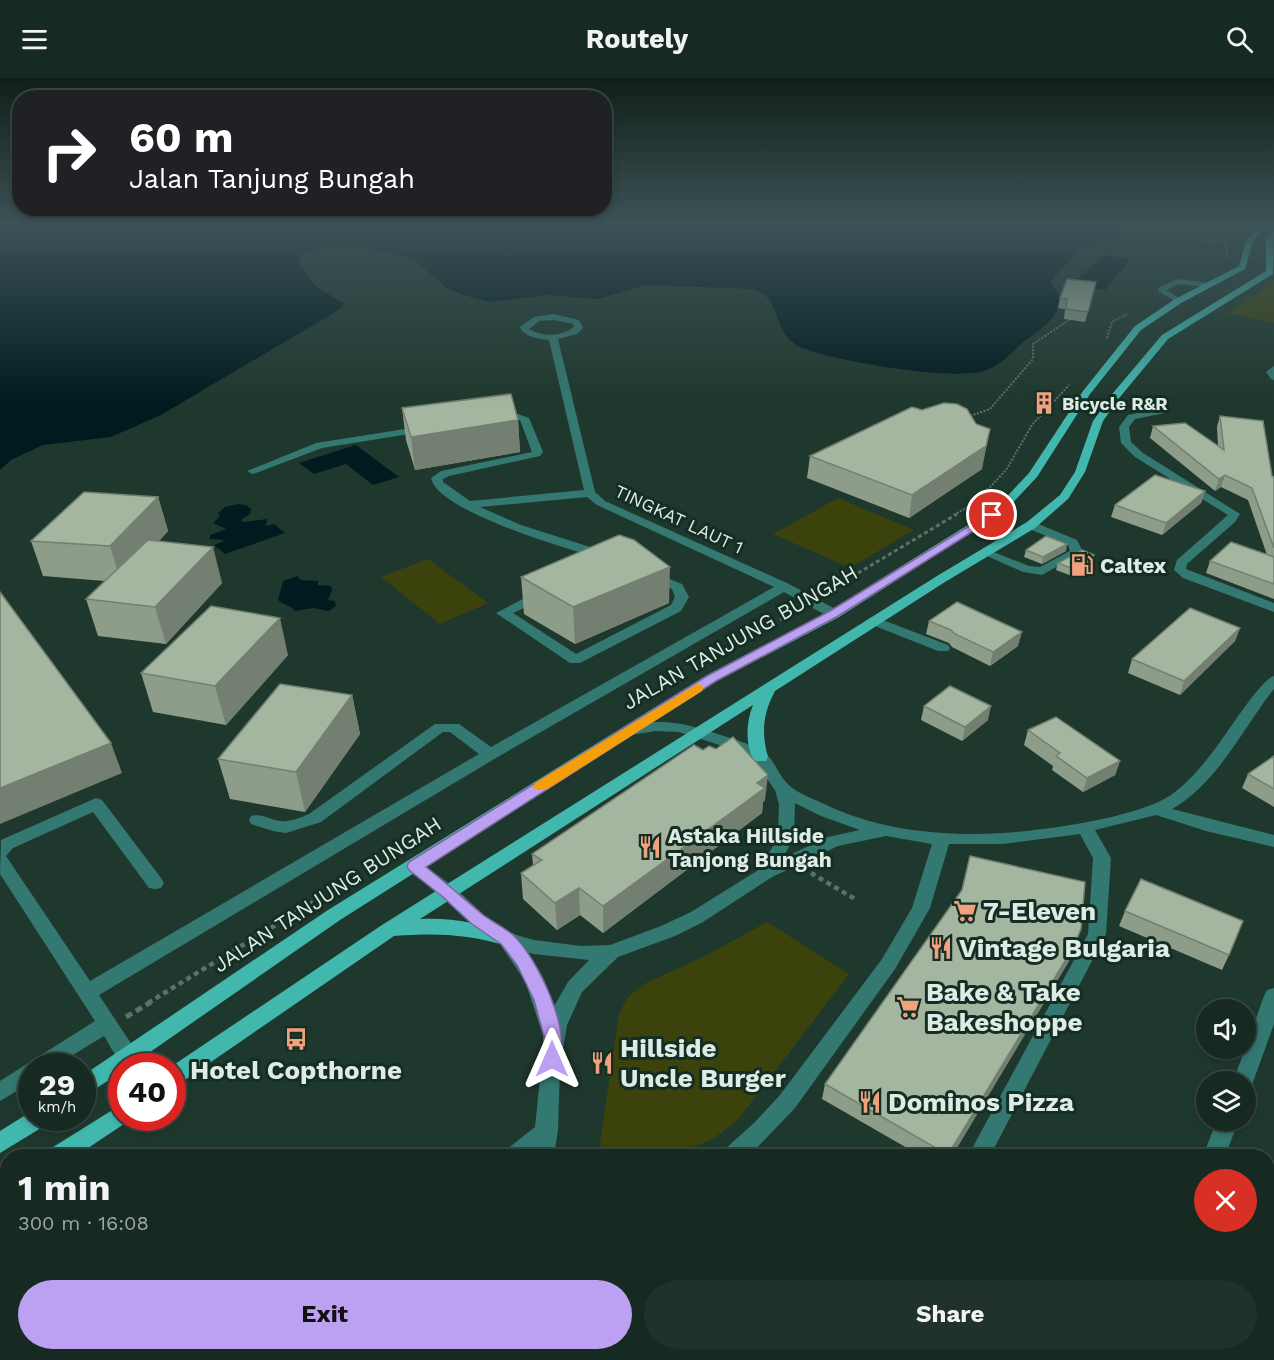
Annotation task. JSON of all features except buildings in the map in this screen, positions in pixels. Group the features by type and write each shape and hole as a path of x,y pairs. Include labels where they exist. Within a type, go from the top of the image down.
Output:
{"main road":[{"path":"186,1068 389,930 1031,525 1064,497 1087,456 1098,421 1116,395 1165,337 1251,284"},
{"name":"JALAN TANJUNG BUNGAH","path":"135,1053 334,915 712,678 834,614 1001,509 1033,475 1086,393 1138,328 1178,301 1210,285"},
{"path":"760,757 754,732 757,711 770,688"},
{"path":"389,930 423,924 449,925 473,928 507,939"},
{"path":"68,1149 108,1122"},
{"path":"0,1143 18,1131"}],"street":[{"path":"1172,284 1162,291 1178,301"},
{"path":"1201,284 1210,285"},
{"path":"546,318 563,318 579,325 576,331 570,334 553,337 535,335 525,330 524,327 530,321 546,318"},
{"name":"TINGKAT LAUT 1","path":"553,337 590,493 601,503 784,587 834,614"},
{"path":"1274,369 1271,372 1274,377"},
{"path":"1166,410 1132,417 1124,427 1126,443 1139,455 1234,514 1231,520 1181,563 1180,570 1187,575 1274,608"},
{"path":"484,421 515,416 524,418 538,452 531,457 445,473 437,478 438,483 467,505 497,519 616,560 596,570"},
{"path":"252,471 320,446 437,428"},
{"path":"467,505 590,493"},
{"path":"986,553 1027,569 1042,571 1077,552 1073,543 1031,525"},
{"path":"555,589 503,613 575,660 676,608 682,597 677,587 637,569"},
{"path":"86,993 490,754 784,587"},
{"path":"876,621 943,648"},
{"path":"783,789 828,813 889,830 942,838 1002,838 1085,827 1155,809 1182,795 1201,777 1268,695 1274,680"},
{"path":"631,730 668,726 699,733 760,757 783,789 787,804 786,837 766,873"},
{"path":"257,820 275,828 283,828 315,818 440,727 454,727 490,754"},
{"path":"0,852 7,844 96,804 155,883"},
{"path":"1155,809 1206,825 1274,841"},
{"path":"983,1149 1097,934 1102,858 1085,827"},
{"path":"544,1149 554,1036 564,1007 574,988 590,970 611,952 668,931 697,917 766,873 834,841 889,830"},
{"path":"742,1149 758,1137 785,1106 891,959 917,917 942,838"},
{"path":"0,860 126,1053"},
{"path":"414,866 449,893 478,920 507,939 534,948 611,952"},
{"path":"507,939 534,979 554,1036"},
{"path":"1247,1071 1274,996"},
{"path":"60,1053 106,1024"},
{"path":"0,1092 18,1080"},
{"path":"524,1149 547,1131"},
{"path":"1217,1149 1223,1131"}],"path":[{"path":"957,420 990,409 1033,359 1033,344 1069,320"},
{"path":"811,873 855,899"}],"green space":[{"path":"1270,284 1274,284 1274,323 1228,313"},
{"path":"838,498 914,530 850,568 773,534"},
{"path":"428,559 488,603 440,624 381,577"},
{"path":"767,922 849,974 737,1121 713,1139 688,1149 602,1149 600,1143 619,1014 627,998 644,984 705,956"}],"water":[{"path":"0,284 314,284 344,304 342,308 161,415 111,437 43,445 11,460 0,470"},
{"path":"442,284 1052,284 1058,295 1059,304 1049,322 996,366 983,371 946,373 920,372 866,364 803,348 785,335 770,300 753,289 645,285 599,299 547,295 489,302 447,288"},
{"path":"1072,284 1110,284 1105,290"},
{"path":"356,445 399,477 373,485 346,464 314,474 299,463"},
{"path":"246,505 251,509 250,514 241,520 243,522 267,519 266,526 274,524 285,533 225,554 214,545 226,540 210,539 210,535 226,529 213,523 220,516 218,513 225,507"},
{"path":"297,576 301,580 318,581 318,585 331,586 332,590 328,600 335,601 336,606 329,611 313,608 295,611 278,600 283,581"}],"slow traffic":[{"path":"540,787 697,688"}],"place":[{"name":"Bicycle R&R","path":"1044,403"},
{"name":"Caltex","path":"1082,565"},
{"name":"Astaka Hillside Tanjong Bungah","path":"650,847"},
{"name":"7-Eleven","path":"965,911"},
{"name":"Vintage Bulgaria","path":"941,948"},
{"name":"Bake & Take Bakeshoppe","path":"908,1007"},
{"name":"Hotel Copthorne","path":"296,1039"},
{"name":"Hillside Uncle Burger","path":"602,1063"},
{"name":"Dominos Pizza","path":"870,1102"}],"route":[{"path":"552,1059 554,1036 543,1000 524,962 507,939 478,920 449,893 414,866 712,678 834,614 992,515"}]}
